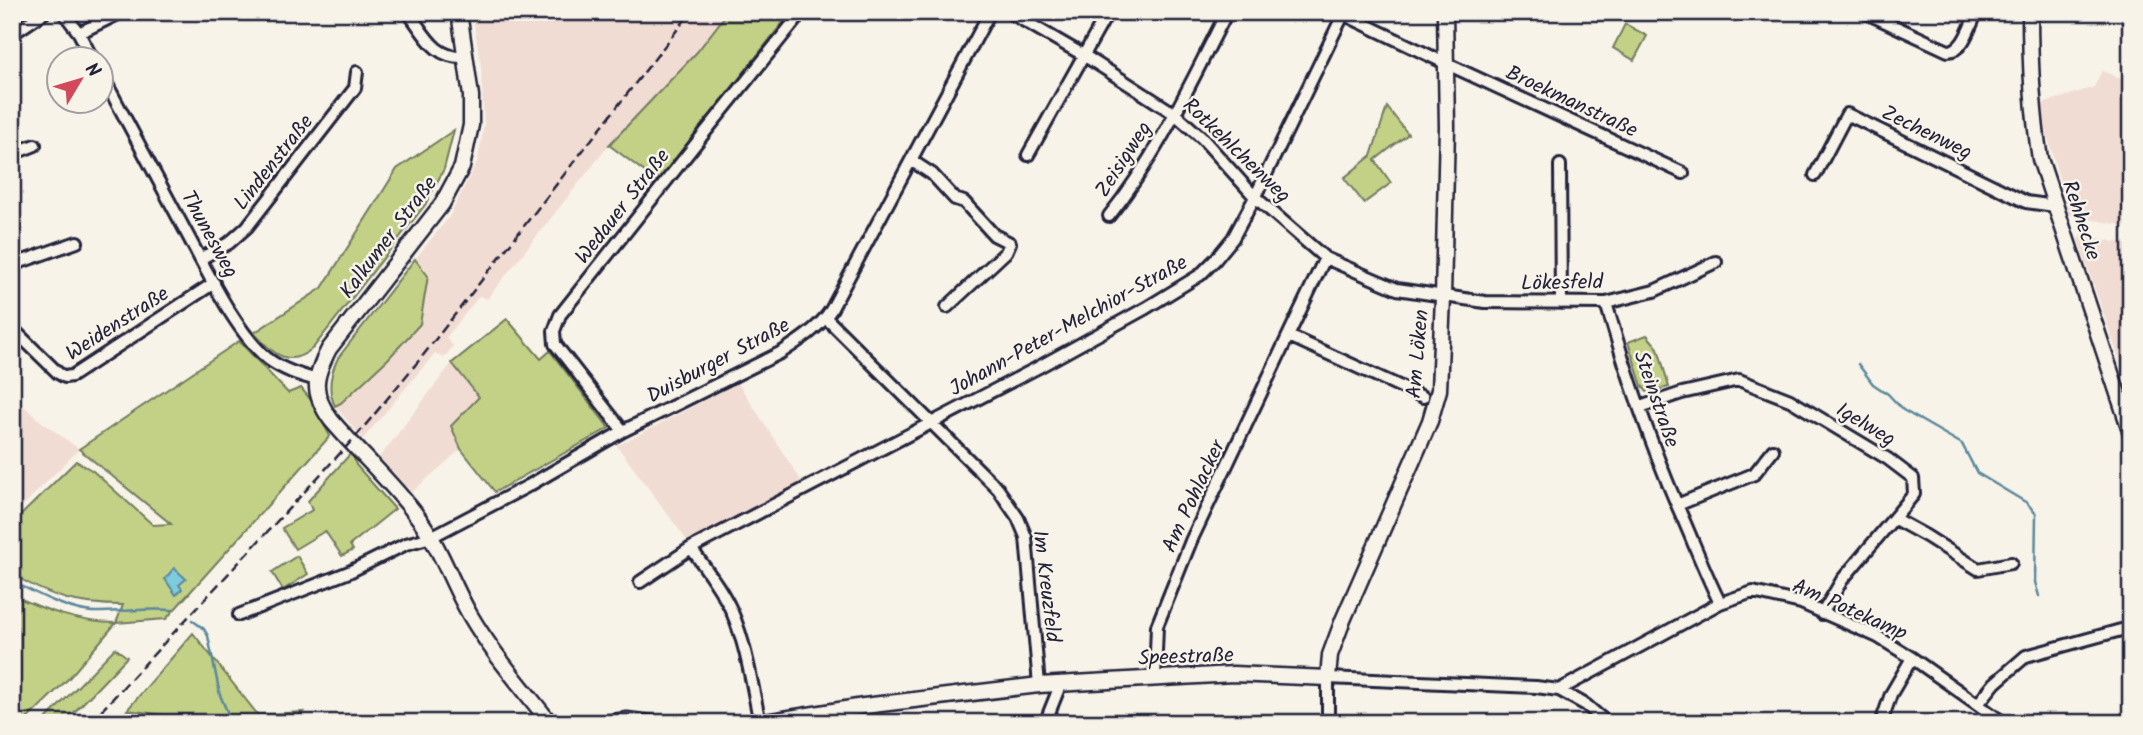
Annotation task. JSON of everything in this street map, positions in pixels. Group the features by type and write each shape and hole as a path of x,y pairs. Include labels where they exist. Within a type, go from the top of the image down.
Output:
{"street":[{"path":"12,33 45,12"},
{"path":"63,12 86,46"},
{"path":"79,33 122,12"},
{"path":"408,12 435,48 446,56 465,57"},
{"name":"Kalkumer Straße","path":"431,537 401,496 331,421 317,395 317,380 320,366 329,349 454,186 465,157 471,125 471,96 459,12"},
{"name":"Wedauer Straße","path":"623,431 555,344 554,331 561,315 802,12"},
{"name":"Duisburger Straße","path":"239,615 349,572 407,544 431,537 528,486 623,431 782,352 804,337 826,318 990,12"},
{"name":"Rotkehlchenweg","path":"1009,12 1085,56 1174,114 1220,156 1255,197 1325,258 1396,289 1443,297"},
{"path":"1028,155 1108,12"},
{"name":"Zeisigweg","path":"1109,216 1131,188 1174,114 1227,12"},
{"name":"Am Löken","path":"1328,678 1330,656 1343,620 1436,402 1443,297 1447,127 1445,12"},
{"path":"1864,12 1948,51 1954,51 1960,47 1977,12"},
{"name":"Rehhecke","path":"2030,12 2032,114 2040,159 2131,433"},
{"name":"Broekmanstraße","path":"1341,14 1683,173"},
{"name":"Johann-Peter-Melchior-Straße","path":"640,582 691,548 1146,308 1200,275 1233,238 1341,14"},
{"name":"Lindenstraße","path":"200,259 229,243 247,227 355,88 357,72"},
{"name":"Thunesweg","path":"116,101 200,259 243,330 268,358 280,367 317,380"},
{"name":"Zechenweg","path":"1815,176 1847,114 2026,202 2055,206"},
{"path":"12,154 35,145"},
{"path":"912,161 932,174 955,199 964,202 994,235 1010,243 1006,252 947,307"},
{"path":"1560,165 1561,303"},
{"path":"12,265 76,242"},
{"name":"Am Pohlacker","path":"1155,678 1157,626 1191,541 1325,258"},
{"name":"Lökesfeld","path":"1443,297 1485,302 1606,303 1654,291 1716,262"},
{"name":"Weidenstraße","path":"12,328 58,373 72,376 214,283"},
{"name":"Steinstraße","path":"1606,303 1661,470 1720,603"},
{"name":"Im Kreuzfeld","path":"826,318 998,489 1018,518 1026,537 1039,685"},
{"path":"1289,336 1423,397"},
{"name":"Igelweg","path":"1640,407 1682,393 1739,380 1790,400 1888,459 1913,478 1914,494 1842,580 1822,614"},
{"path":"1677,505 1754,474 1773,450"},
{"path":"1895,519 1978,569 2011,563"},
{"path":"431,537 470,615 550,723"},
{"path":"691,548 732,611 746,655 759,723"},
{"name":"Am Potekamp","path":"1559,690 1720,603 1753,592 1801,603 1878,637 2004,723"},
{"path":"1978,704 1995,683 2026,656 2121,630 2131,631"},
{"path":"1881,723 1891,694 1912,658"},
{"name":"Speestraße","path":"759,723 864,706 1039,685 1233,674 1559,690 1586,705 1607,723"},
{"path":"1328,678 1328,723"},
{"path":"1045,723 1061,683"},
{"path":"607,723 620,720 650,723"},
{"path":"2124,723 2131,721"}],"shaded area":[{"path":"472,12 728,12 697,52 609,145 487,299 479,296 446,338 453,346 444,358 435,353 363,439 335,406 354,390 428,276 415,259 449,217 478,160 484,125 481,67"},
{"path":"2102,71 2131,83 2131,227 2069,215 2047,134 2042,104 2094,87"},
{"path":"2082,235 2131,245 2131,393 2078,240"},
{"path":"452,363 480,397 452,426 461,449 412,492 379,458"},
{"path":"738,383 802,482 689,543 617,446"},
{"path":"12,395 38,419 79,449 12,517"}],"green space":[{"path":"728,12 791,12 658,182 609,145 697,52"},
{"path":"1625,24 1647,36 1634,60 1613,48"},
{"path":"1387,107 1408,134 1375,160 1391,183 1364,203 1344,178 1371,156"},
{"path":"454,130 444,169 425,205 313,348 295,358 274,352 254,333 322,288 397,169"},
{"path":"415,259 428,276 420,324 388,359 335,406 330,382 338,358"},
{"path":"507,319 541,359 550,351 609,428 495,492 461,449 451,426 479,397 452,363"},
{"path":"1647,335 1658,348 1669,387 1647,392 1642,386 1628,342"},
{"path":"239,341 288,393 301,388 311,400 330,436 166,619 116,623 123,605 78,602 40,589 12,574 12,524 76,461 93,471 153,525 171,524 79,449"},
{"path":"351,453 356,465 395,509 350,545 353,550 342,556 325,531 295,549 282,528 312,510 308,501"},
{"path":"297,556 308,574 283,590 272,572"},
{"path":"12,595 62,615 116,623 69,678 23,723 12,723"},
{"path":"193,633 258,715 303,712 291,723 176,723 164,715 127,710"},
{"path":"115,648 127,657 64,723 42,723"}],"water":[{"path":"174,568 186,579 179,585 182,589 176,595 165,579"}],"waterway":[{"path":"1858,364 1873,384 1888,394 1903,410 1962,444 1977,473 2027,503 2036,514 2035,582 2039,596"},
{"path":"12,581 52,601 85,611 172,610"},
{"path":"192,620 204,629 208,636 220,695 232,723"}],"railway":[{"path":"90,723 358,434 421,358 691,12"}]}
